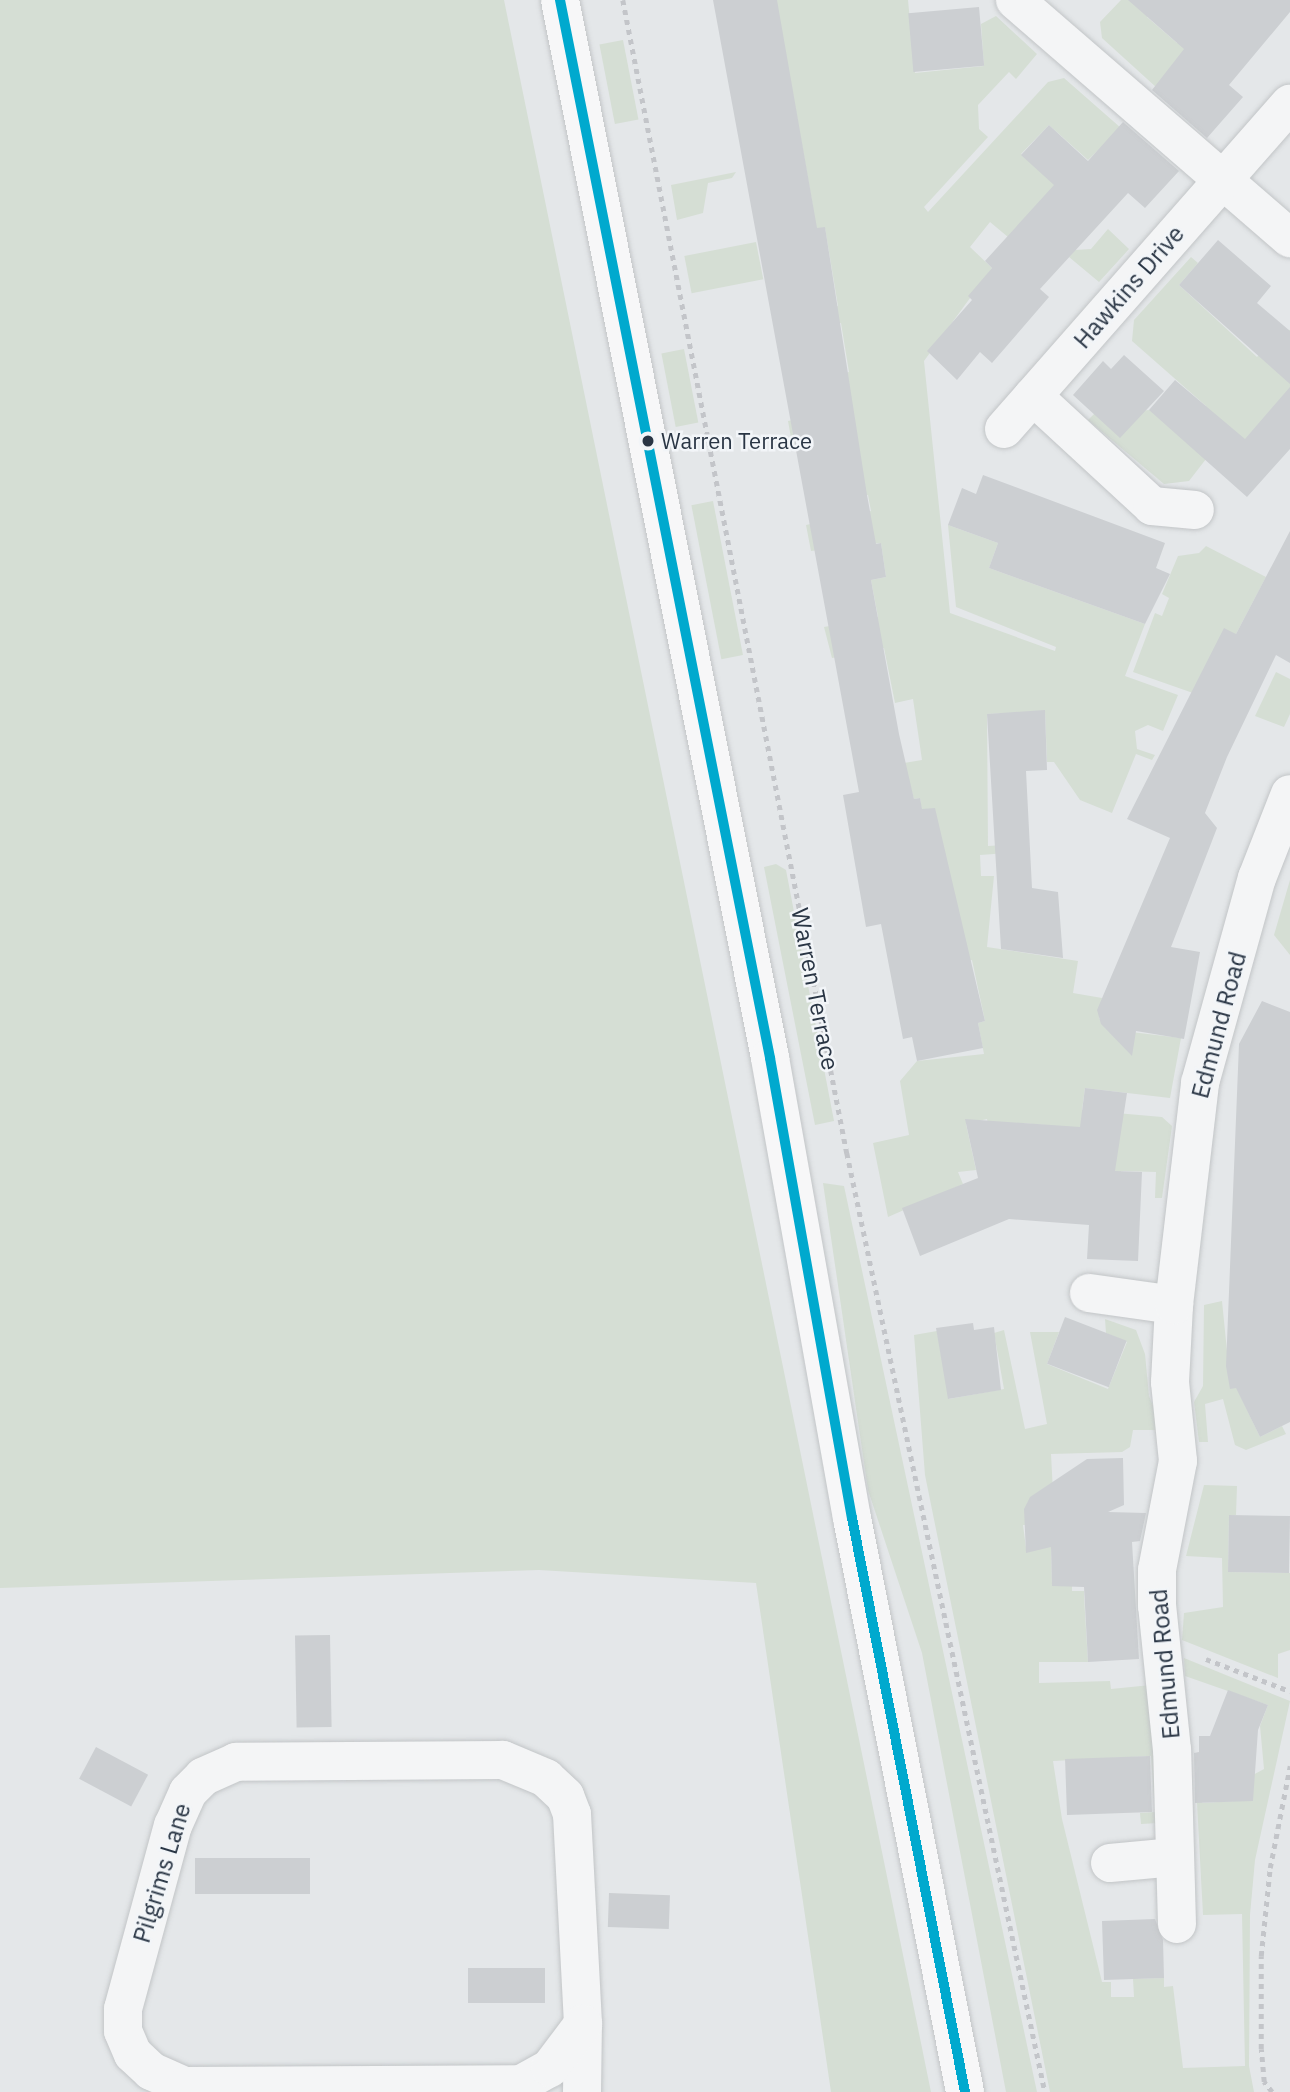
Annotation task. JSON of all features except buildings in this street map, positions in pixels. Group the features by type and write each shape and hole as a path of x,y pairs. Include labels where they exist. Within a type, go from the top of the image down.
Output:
{"main road":[{"path":"560,0 770,1058 852,1518 965,2092"}],"street":[{"path":"1015,0 1225,178 1290,238"},
{"name":"Hawkins Drive","path":"1004,429 1290,104"},
{"path":"1033,396 1152,506 1195,510"},
{"name":"Edmund Road","path":"1177,1924 1172,1750 1157,1606 1157,1570 1178,1461 1170,1382 1174,1305 1200,1083 1257,878 1290,794"},
{"path":"1089,1293 1174,1305"},
{"name":"Pilgrims Lane","path":"582,2092 583,2024 572,1814 565,1796 540,1774 494,1759 236,1762 193,1784 173,1825 125,1998 123,2031 141,2063 185,2086 525,2088 550,2068 583,2024"},
{"path":"1110,1863 1175,1857"}],"path":[{"name":"Warren Terrace","path":"623,0 847,1153 1045,2092"},
{"path":"1202,1658 1290,1692"},
{"path":"1272,2092 1264,2082 1261,2049 1261,1956 1270,1868 1290,1766"}],"shaded area":[{"path":"0,0 504,0 931,2092 831,2092 756,1583 539,1570 0,1588"},
{"path":"776,0 908,0 915,73 984,66 981,24 996,16 1037,54 1016,79 1009,72 978,105 979,129 988,137 924,207 928,212 1048,82 1064,78 1121,128 1088,160 1049,125 1021,154 1057,183 1008,237 990,222 970,247 992,268 924,361 950,613 1055,651 1056,647 956,607 948,525 998,543 989,568 1145,624 1125,676 1178,695 1163,731 1148,725 1135,731 1137,749 1155,755 1152,760 1136,754 1112,813 1080,800 1054,762 1047,762 1045,711 987,714 988,846 1021,844 1022,852 980,855 981,876 994,876 987,947 1078,961 1073,993 1102,998 1099,1018 1106,1029 1181,1038 1170,1098 1085,1088 1082,1110 1162,1117 1172,1126 1162,1198 1155,1198 1156,1172 1121,1171 1120,1193 1045,1125 1021,1123 997,1163 987,1119 966,1124 976,1170 958,1172 963,1184 888,1217 873,1143 909,1135 900,1081 917,1061 984,1054 978,1023 985,1021 972,960 955,964 940,948 920,798 914,799 904,763 922,760 913,699 895,703 884,648 832,658 824,627 878,617 871,580 886,577 881,543 811,551 806,525 871,511 868,495 856,497 857,439 793,449 788,421 840,412 834,375 849,372 841,323 815,327 812,311 838,306 825,228 763,238 813,207"},
{"path":"1121,0 1161,0 1147,17 1177,43 1203,13 1225,0 1157,88 1102,38 1100,22"},
{"path":"623,40 638,120 615,124 599,45"},
{"path":"736,172 732,178 708,183 703,213 677,220 671,185"},
{"path":"1108,229 1129,249 1099,282 1069,257 1075,250 1091,249"},
{"path":"756,242 763,279 692,293 684,256"},
{"path":"1191,257 1198,263 1179,285 1257,357 1280,329 1290,330 1290,404 1282,445 1206,459 1189,481 1164,484 1088,420 1094,414 1206,406 1132,341 1134,320"},
{"path":"684,349 698,423 676,427 661,353"},
{"path":"713,501 743,655 721,659 691,505"},
{"path":"1206,546 1266,577 1236,634 1193,693 1133,672 1155,613 1162,616 1169,598 1162,594 1178,556 1199,553"},
{"path":"1276,672 1290,679 1290,714 1284,727 1255,716"},
{"path":"776,864 786,870 834,1121 815,1125 764,867"},
{"path":"1290,880 1290,955 1274,935"},
{"path":"823,1183 844,1186 1037,2092 1006,2092 922,1653 868,1490"},
{"path":"1222,1301 1228,1361 1238,1391 1260,1437 1282,1426 1286,1434 1246,1450 1235,1445 1223,1399 1205,1404 1208,1442 1199,1442 1194,1402 1203,1386 1204,1305"},
{"path":"1105,1319 1136,1330 1145,1354 1149,1396 1163,1430 1133,1430 1130,1447 1122,1452 1051,1454 1053,1492 1037,1493 1027,1503 1027,1510 1068,1525 1023,1525 1026,1548 1051,1547 1052,1585 1072,1585 1072,1591 1084,1591 1088,1662 1039,1662 1039,1683 1110,1681 1111,1689 1151,1685 1158,1823 1141,1824 1140,1813 1155,1812 1151,1756 1053,1761 1062,1819 1102,1982 1111,1982 1111,1997 1134,1997 1133,1979 1164,1978 1164,1987 1173,1986 1183,2068 1245,2066 1242,1914 1203,1915 1196,1784 1202,1803 1252,1800 1251,1776 1264,1769 1260,1726 1268,1705 1185,1676 1184,1658 1290,1701 1255,1860 1250,1915 1249,2066 1254,2092 1050,2092 925,1475 914,1335 937,1331 949,1399 1004,1389 994,1333 1004,1330 1025,1429 1047,1424 1030,1332 1059,1332 1047,1364 1108,1389 1127,1342 1106,1333"},
{"path":"1204,1485 1237,1486 1236,1515 1229,1515 1228,1572 1290,1573 1290,1650 1278,1654 1278,1678 1182,1640 1184,1613 1223,1607 1222,1558 1186,1556"}],"transit line":[{"path":"560,0 770,1058 852,1518 965,2092"}],"place":[{"name":"Warren Terrace","path":"648,441"}]}
